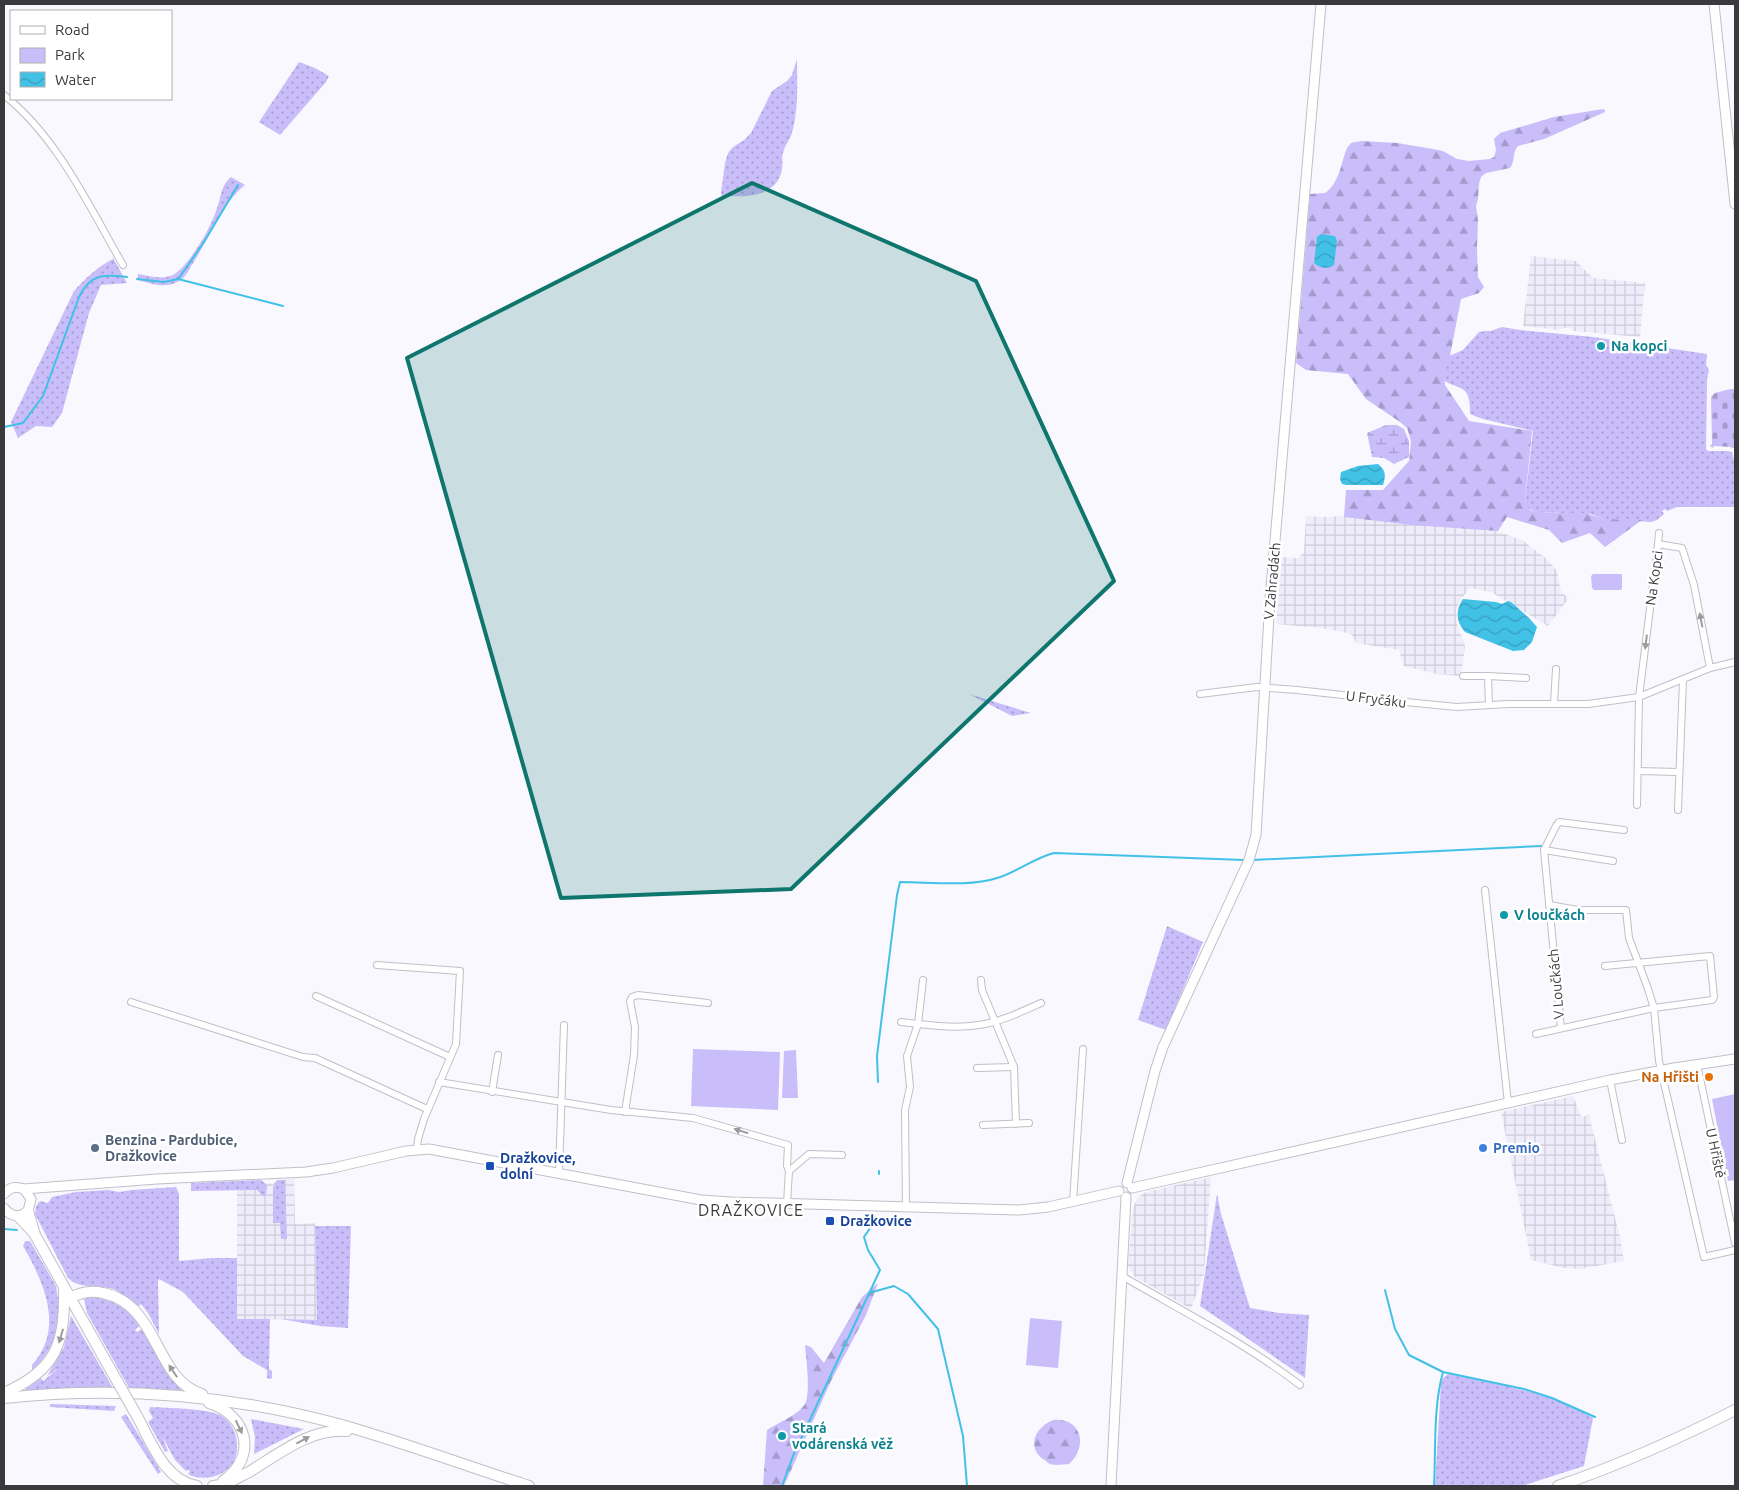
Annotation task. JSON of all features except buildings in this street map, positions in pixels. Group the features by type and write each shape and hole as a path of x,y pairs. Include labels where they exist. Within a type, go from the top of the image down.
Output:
{"main road":[{"name":"V Zahradách","path":"1130,1186 1163,1047 1248,860 1256,835 1271,589 1321,4"},
{"path":"1714,4 1735,204"},
{"path":"1111,1486 1122,1276 1122,1194 1120,1185 1130,1186 1610,1080 1735,1058"},
{"path":"4,1194 12,1188 18,1187 24,1189 157,1179 306,1172 417,1150 443,1151 701,1200 731,1202 1019,1210 1122,1194"},
{"path":"49,1187 31,1199 28,1210 35,1235 158,1454 171,1472 182,1481 197,1486"},
{"path":"24,1189 31,1199"},
{"path":"4,1208 13,1215 18,1216 35,1235"},
{"path":"18,1216 28,1210"},
{"path":"4,1393 23,1385 33,1378 42,1370 54,1354 64,1324 64,1288"},
{"path":"70,1298 82,1293 95,1292 112,1295 124,1301 140,1317 180,1381 196,1392 229,1402"},
{"path":"4,1398 85,1393 184,1396 229,1402 298,1414 372,1434 529,1486"},
{"path":"184,1396 215,1405 228,1412 236,1420 242,1432 244,1449 239,1465 226,1478 208,1486"},
{"path":"1558,1486 1664,1444 1735,1410"},
{"path":"214,1486 233,1481 296,1444 317,1434 336,1430 372,1434"}],"street":[{"path":"4,95 32,120 58,154 123,265"},
{"path":"1658,544 1659,533"},
{"name":"Na Kopci","path":"1637,805 1639,697 1658,544 1682,548 1694,585 1710,668"},
{"path":"1639,697 1710,668 1735,662"},
{"path":"1554,704 1556,669"},
{"path":"1464,676 1526,678"},
{"path":"1488,676 1488,705"},
{"path":"1678,810 1683,680"},
{"name":"U Fryčáku","path":"1200,694 1264,688 1313,691 1449,706 1588,704 1639,697"},
{"path":"1638,771 1679,772"},
{"path":"1613,861 1544,850 1559,822 1624,830"},
{"name":"V Loučkách","path":"1544,850 1561,1028 1654,1008 1712,1000 1714,997 1710,956 1605,966"},
{"path":"1485,890 1508,1104"},
{"path":"1549,905 1578,910 1626,910 1629,938 1654,1008 1661,1070 1704,1257 1735,1250"},
{"path":"376,964 460,972 456,1044 427,1109 418,1139 417,1150"},
{"path":"906,1207 905,1110 910,1087 907,1056 918,1024 923,980"},
{"path":"981,980 982,990 1014,1067 1016,1124"},
{"path":"625,1112 634,1055 635,1027 630,1000 632,997 638,995 708,1003"},
{"path":"316,996 450,1057"},
{"path":"131,1002 303,1057 315,1058 427,1109"},
{"path":"901,1022 960,1026 979,1025 995,1021 1041,1003"},
{"path":"559,1173 564,1025"},
{"path":"1536,1034 1561,1028"},
{"path":"1073,1202 1083,1048"},
{"path":"492,1092 498,1055"},
{"name":"U Hřiště","path":"1697,1064 1735,1243"},
{"path":"976,1068 1014,1067"},
{"path":"1610,1080 1622,1140"},
{"path":"439,1082 562,1104 700,1119 788,1145 787,1166 790,1171 787,1203"},
{"path":"983,1125 1028,1124"},
{"path":"790,1171 809,1154 842,1155"},
{"path":"1122,1276 1246,1348 1281,1370 1300,1385"}],"highlighted area":[{"path":"752,183 976,281 1114,581 791,889 561,898 407,358"}],"shaded area":[{"path":"1531,256 1576,261 1593,278 1645,283 1640,337 1574,331 1570,328 1559,330 1523,326"},
{"path":"1306,516 1346,516 1496,531 1522,540 1548,560 1557,571 1561,592 1569,598 1548,626 1491,592 1470,588 1461,599 1456,610 1457,624 1465,646 1461,676 1437,674 1404,666 1399,650 1356,643 1352,635 1347,633 1322,628 1276,624 1282,557 1298,558 1304,552"},
{"path":"1573,1096 1582,1117 1589,1115 1620,1237 1624,1261 1580,1269 1564,1268 1531,1260 1501,1112"},
{"path":"1211,1177 1204,1273 1191,1309 1135,1277 1128,1266 1133,1208 1138,1197 1146,1192"},
{"path":"294,1179 295,1224 315,1223 317,1320 237,1319 237,1185 274,1183 277,1180"}],"green space":[{"path":"797,59 797,98 794,127 783,152 782,169 779,179 774,186 759,194 750,196 722,196 725,163 728,153 751,133 772,91 787,81 792,75"},
{"path":"299,62 329,76 326,82 280,135 259,122"},
{"path":"1603,109 1605,112 1544,139 1518,146 1510,168 1486,173 1481,177 1476,206 1478,220 1477,248 1478,277 1484,287 1479,293 1461,299 1450,356 1444,368 1445,385 1469,421 1532,431 1525,501 1528,509 1553,513 1584,513 1605,519 1642,520 1605,547 1590,533 1562,543 1549,530 1507,517 1498,531 1412,525 1344,517 1346,490 1383,490 1409,461 1411,441 1407,428 1366,399 1348,374 1306,370 1296,363 1310,194 1325,193 1330,189 1337,179 1347,148 1351,143 1361,141 1397,143 1443,151 1457,159 1469,161 1490,159 1494,157 1496,150 1494,139 1500,133 1554,117"},
{"path":"231,177 245,185 237,192 223,211 184,278 169,285 138,280 138,274 156,277 173,275 186,264 209,227 223,189"},
{"path":"112,256 127,283 101,285 89,313 62,413 52,427 36,426 18,438 11,422 74,291 92,273 113,259"},
{"path":"1502,327 1593,337 1707,354 1706,365 1709,370 1707,379 1706,449 1708,451 1732,452 1735,464 1735,507 1677,507 1667,511 1665,509 1662,511 1664,514 1651,522 1605,519 1590,514 1537,512 1528,509 1525,501 1533,431 1470,414 1467,394 1459,387 1444,380 1443,375 1449,356 1463,350 1479,332 1491,331"},
{"path":"1735,389 1735,446 1732,448 1714,446 1713,448 1710,446 1712,444 1711,397 1715,393"},
{"path":"1386,425 1397,425 1404,429 1409,441 1409,457 1394,464 1384,458 1372,457 1367,433"},
{"path":"1593,574 1621,574 1621,590 1594,590 1592,588 1591,576"},
{"path":"969,694 1031,713 1012,716"},
{"path":"1167,926 1203,942 1166,1030 1138,1020"},
{"path":"693,1049 780,1052 778,1110 691,1106"},
{"path":"796,1050 798,1098 782,1098 784,1051"},
{"path":"1735,1094 1735,1180 1728,1181 1712,1099"},
{"path":"261,1180 267,1185 266,1196 263,1196 257,1190 191,1191 191,1183"},
{"path":"277,1180 285,1180 287,1239 281,1239 280,1223 273,1223 273,1188"},
{"path":"176,1187 179,1194 179,1261 237,1258 237,1319 270,1319 269,1369 272,1371 272,1378 270,1379 267,1378 267,1370 243,1356 183,1292 159,1279 159,1334 141,1304 139,1306 113,1289 73,1282 68,1278 35,1214 36,1206 40,1201 48,1203 52,1197 76,1192 108,1190 119,1192"},
{"path":"1217,1194 1221,1214 1250,1308 1279,1313 1309,1315 1305,1378 1200,1306"},
{"path":"315,1226 351,1226 348,1328 320,1326 281,1319 317,1320"},
{"path":"25,1241 30,1241 56,1286 60,1313 53,1344 34,1371 32,1371 32,1365 42,1351 47,1336 49,1321 48,1305 38,1275 23,1246"},
{"path":"878,1283 866,1315 831,1381 784,1486 763,1486 767,1430 798,1412 807,1399 808,1375 805,1345 811,1347 824,1363 862,1297"},
{"path":"91,1297 119,1305 135,1319 140,1325 135,1330 137,1332 142,1329 166,1370 182,1389 181,1391 129,1388 87,1313 84,1299"},
{"path":"71,1316 113,1388 68,1388 22,1392 41,1378 43,1381 59,1368 47,1376 64,1347"},
{"path":"1030,1318 1062,1321 1058,1368 1026,1365"},
{"path":"1448,1374 1504,1385 1541,1395 1593,1418 1584,1466 1522,1486 1435,1486 1441,1384 1443,1378"},
{"path":"50,1404 116,1406 114,1411 50,1407"},
{"path":"150,1407 205,1411 220,1415 226,1419 234,1429 236,1436 237,1450 233,1463 225,1472 213,1477 200,1478 188,1474 190,1471 186,1471 175,1460 162,1436 168,1451 165,1452 148,1422 153,1418 149,1411"},
{"path":"126,1414 161,1472 158,1474 121,1417"},
{"path":"251,1419 304,1429 254,1454 255,1437"},
{"path":"1053,1420 1063,1420 1070,1423 1079,1434 1079,1449 1069,1464 1049,1464 1038,1454 1035,1448 1035,1437 1038,1432"}],"water":[{"path":"1321,234 1335,236 1337,241 1334,265 1329,268 1321,267 1314,263 1317,237"},
{"path":"1378,464 1385,473 1383,485 1342,484 1340,479 1341,472 1358,466"},
{"path":"1463,599 1502,604 1508,601 1511,602 1537,627 1532,642 1524,650 1513,651 1465,632 1458,620 1458,612"}],"waterway":[{"path":"179,278 204,242 238,185"},
{"path":"4,427 23,423 43,396 83,289 98,277 127,277"},
{"path":"137,279 164,282 178,279 283,306"},
{"path":"1252,860 1541,846"},
{"path":"878,1082 877,1056 900,882 962,883 986,881 1054,853 1244,860"},
{"path":"782,1486 793,1456 880,1270 868,1250 864,1237 875,1221"},
{"path":"4,1229 17,1230"},
{"path":"869,1293 894,1286 908,1294 938,1329 963,1436 967,1486"},
{"path":"1385,1290 1395,1329 1409,1355 1443,1372"},
{"path":"1434,1486 1436,1414 1443,1372 1524,1389 1552,1398 1595,1417"}],"place":[{"name":"Na kopci","path":"1601,346"},
{"name":"V loučkách","path":"1504,915"},
{"name":"Na Hřišti","path":"1709,1077"},
{"name":"Benzina - Pardubice, Dražkovice","path":"95,1148"},
{"name":"Premio","path":"1483,1148"},
{"name":"Dražkovice, dolní","path":"490,1166"},
{"name":"Dražkovice","path":"830,1221"},
{"name":"Stará vodárenská věž","path":"782,1436"}],"district":[{"name":"DRAŽKOVICE","path":"751,1210"}]}
